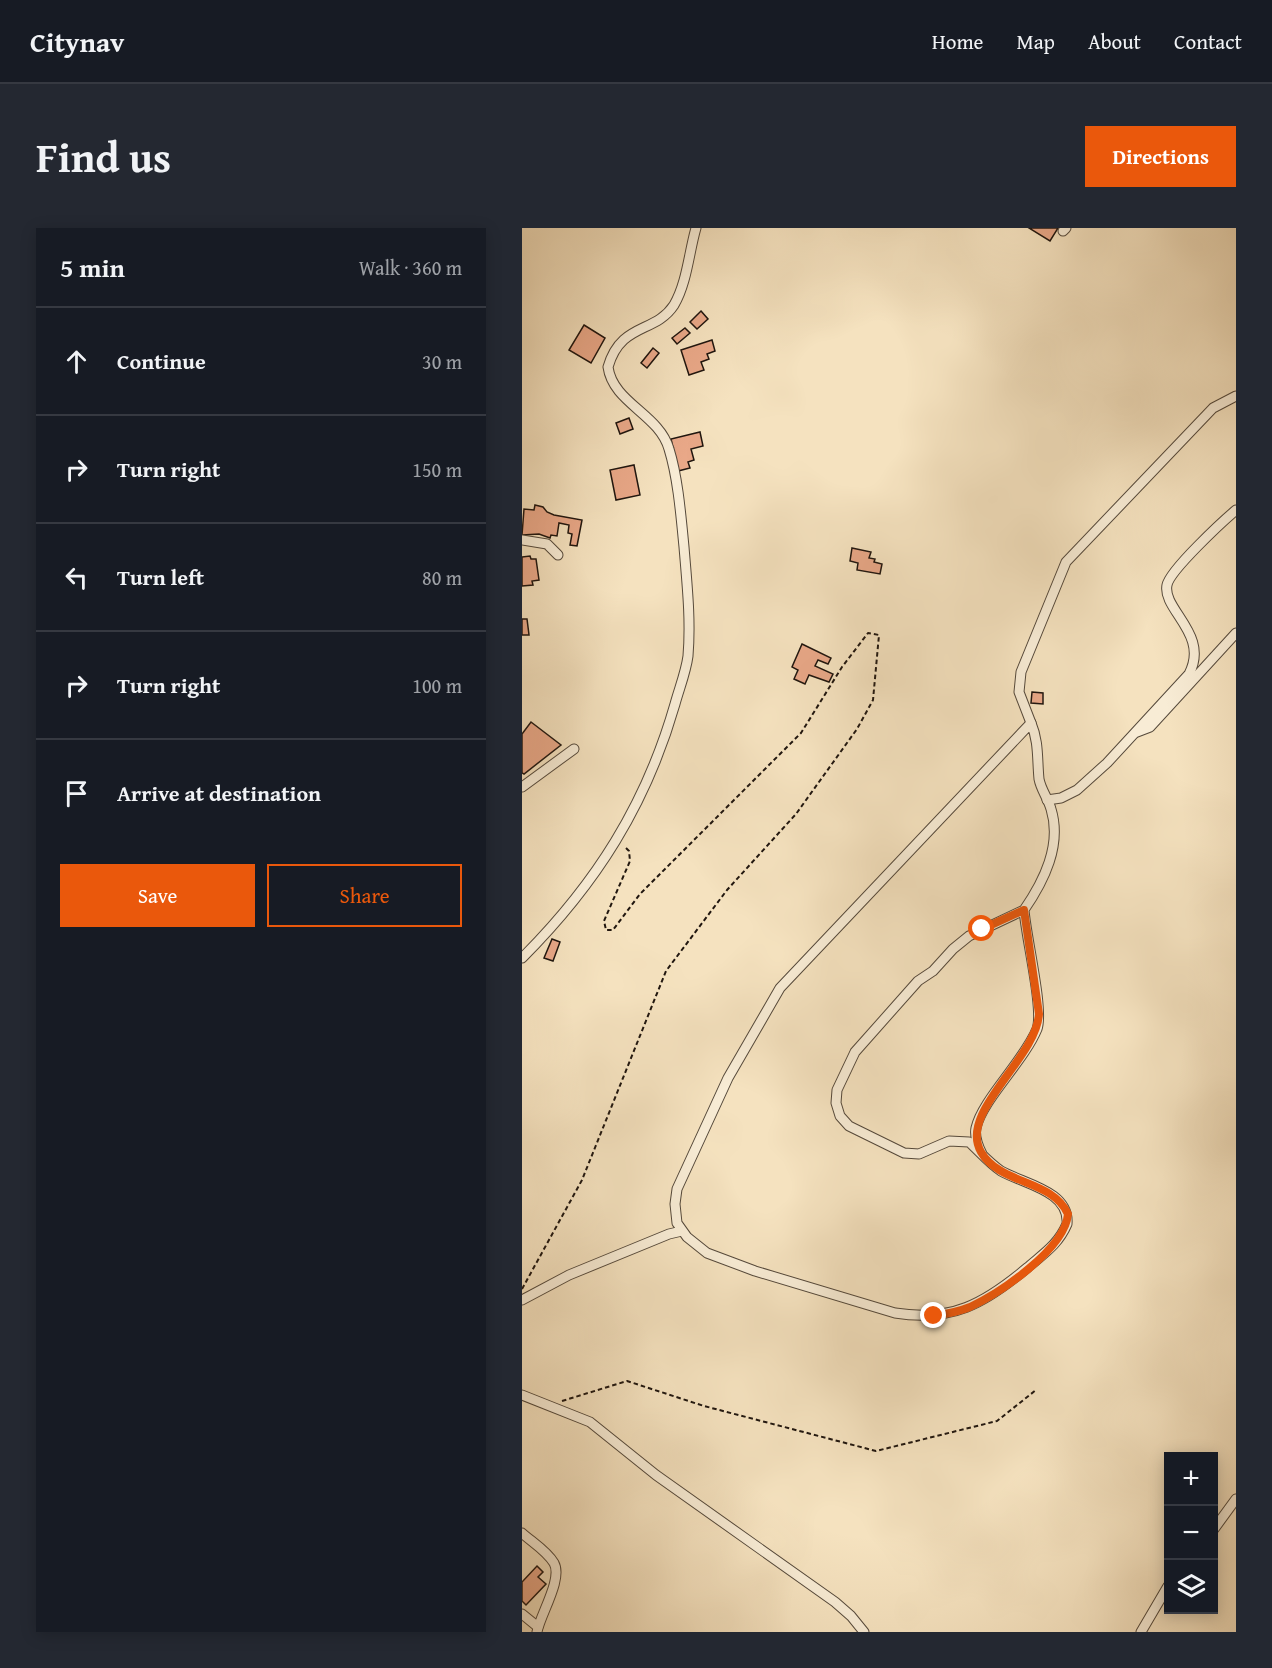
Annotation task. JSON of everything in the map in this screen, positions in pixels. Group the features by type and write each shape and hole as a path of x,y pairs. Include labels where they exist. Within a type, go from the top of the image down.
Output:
{"street":[{"path":"522,958 549,932 616,843 646,789 668,727 688,659 689,622 682,520 669,446 657,424 615,386 608,367 625,337 653,324 673,306 681,287 696,228"},
{"path":"1031,723 780,988 728,1078 678,1189 675,1204 677,1223 700,1248 719,1260 895,1313 918,1316 949,1314 968,1308 1004,1287 1050,1250 1067,1224 1068,1214 1056,1197 1003,1172 969,1142 949,1141 919,1155 904,1153 849,1126 840,1116 836,1103 837,1090 855,1052 918,981 933,971 952,949 969,936 1024,910 1051,862 1053,821 1039,779 1038,752 1031,723 1019,692 1021,672 1066,562 1213,408 1236,396"},
{"path":"1047,800 1061,798 1077,790 1183,682 1195,660 1189,632 1167,592 1168,582 1208,536 1236,510"},
{"path":"522,540 547,544 558,555"},
{"path":"1131,735 1150,728 1236,633"},
{"path":"522,787 574,749"},
{"path":"982,1154 976,1139 976,1126 994,1095 1022,1058 1039,1022 1024,910"},
{"path":"522,1300 569,1275 669,1234 682,1231"},
{"path":"522,1395 590,1422 656,1475 835,1602 864,1632"},
{"path":"1218,1523 1236,1499"},
{"path":"522,1533 550,1558 556,1570 553,1587 537,1630 522,1614"},
{"path":"1141,1632 1164,1594"}],"path":[{"path":"522,1289 582,1180 666,971 727,890 796,814 857,729 873,700 879,635 868,633 842,667 801,733 640,894 613,930 606,930 604,921 630,861 629,851 616,843"},
{"path":"545,1406 627,1381 704,1406 876,1451 998,1421 1036,1390"}],"building":[{"path":"1029,228 1058,228 1050,241"},
{"path":"701,311 708,319 697,329 690,322"},
{"path":"584,325 605,338 591,363 569,350"},
{"path":"685,328 690,333 677,344 672,338"},
{"path":"712,340 715,351 707,354 709,359 701,362 704,370 689,375 681,350"},
{"path":"653,348 659,353 647,368 641,363"},
{"path":"629,418 633,429 620,434 616,423"},
{"path":"700,432 703,446 691,449 694,460 688,462 690,468 678,471 671,439"},
{"path":"634,465 640,495 616,500 610,470"},
{"path":"535,505 543,507 554,515 582,520 577,546 570,545 572,534 568,533 569,525 559,523 557,536 551,535 550,538 539,534 522,535 524,509 534,510"},
{"path":"852,548 871,552 869,558 882,564 880,574 857,570 858,563 850,561"},
{"path":"530,556 531,559 536,559 539,580 532,581 533,585 522,586 522,557"},
{"path":"522,619 527,619 529,635 522,635"},
{"path":"802,644 831,658 828,664 818,660 815,666 833,674 829,682 809,675 805,684 794,679 798,670 792,667"},
{"path":"1032,692 1043,693 1043,704 1031,703"},
{"path":"531,722 561,745 524,774 522,773 522,734"},
{"path":"552,939 560,942 553,961 544,958"},
{"path":"537,1566 543,1572 538,1577 546,1584 526,1605 522,1601 522,1582"}],"route":[{"path":"934,1316 968,1308 991,1296 1050,1250 1063,1234 1067,1224 1068,1214 1056,1197 995,1167 982,1154 978,1146 976,1126 982,1113 1018,1064 1039,1022 1038,999 1028,952 1024,910 982,929"}]}
